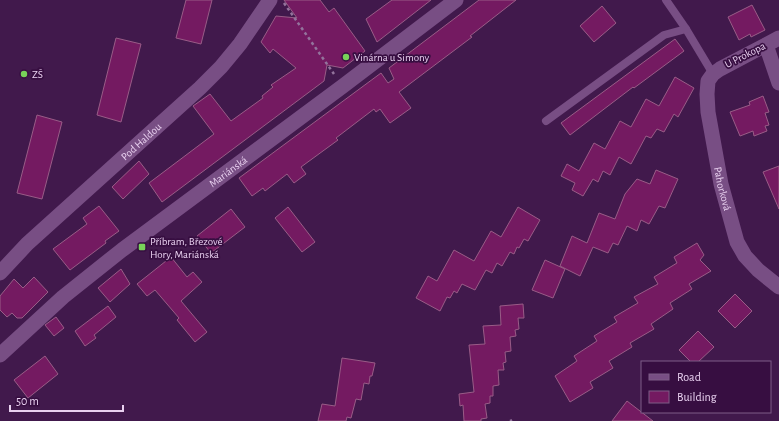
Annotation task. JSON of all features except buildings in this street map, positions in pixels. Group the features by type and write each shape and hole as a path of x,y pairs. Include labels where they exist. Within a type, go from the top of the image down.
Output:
{"street":[{"name":"Pod Haldou","path":"0,273 27,244 216,72 240,44 270,0"},
{"name":"Mariánská","path":"2,355 63,297 122,250 456,0"},
{"name":"U Prokopa","path":"713,74 773,42"},
{"path":"773,42 779,84"},
{"name":"Pahorková","path":"713,74 708,82 708,112 721,184 737,242 745,256 758,270 779,287"}],"lane":[{"path":"666,0 686,29 713,74"},
{"path":"546,121 664,35 686,29"}],"path":[{"path":"281,0 343,86"}],"place":[{"name":"Vinárna u Simony","path":"346,57"},
{"name":"ZŠ","path":"24,74"},
{"name":"Příbram, Březové Hory, Mariánská","path":"142,247"}]}
